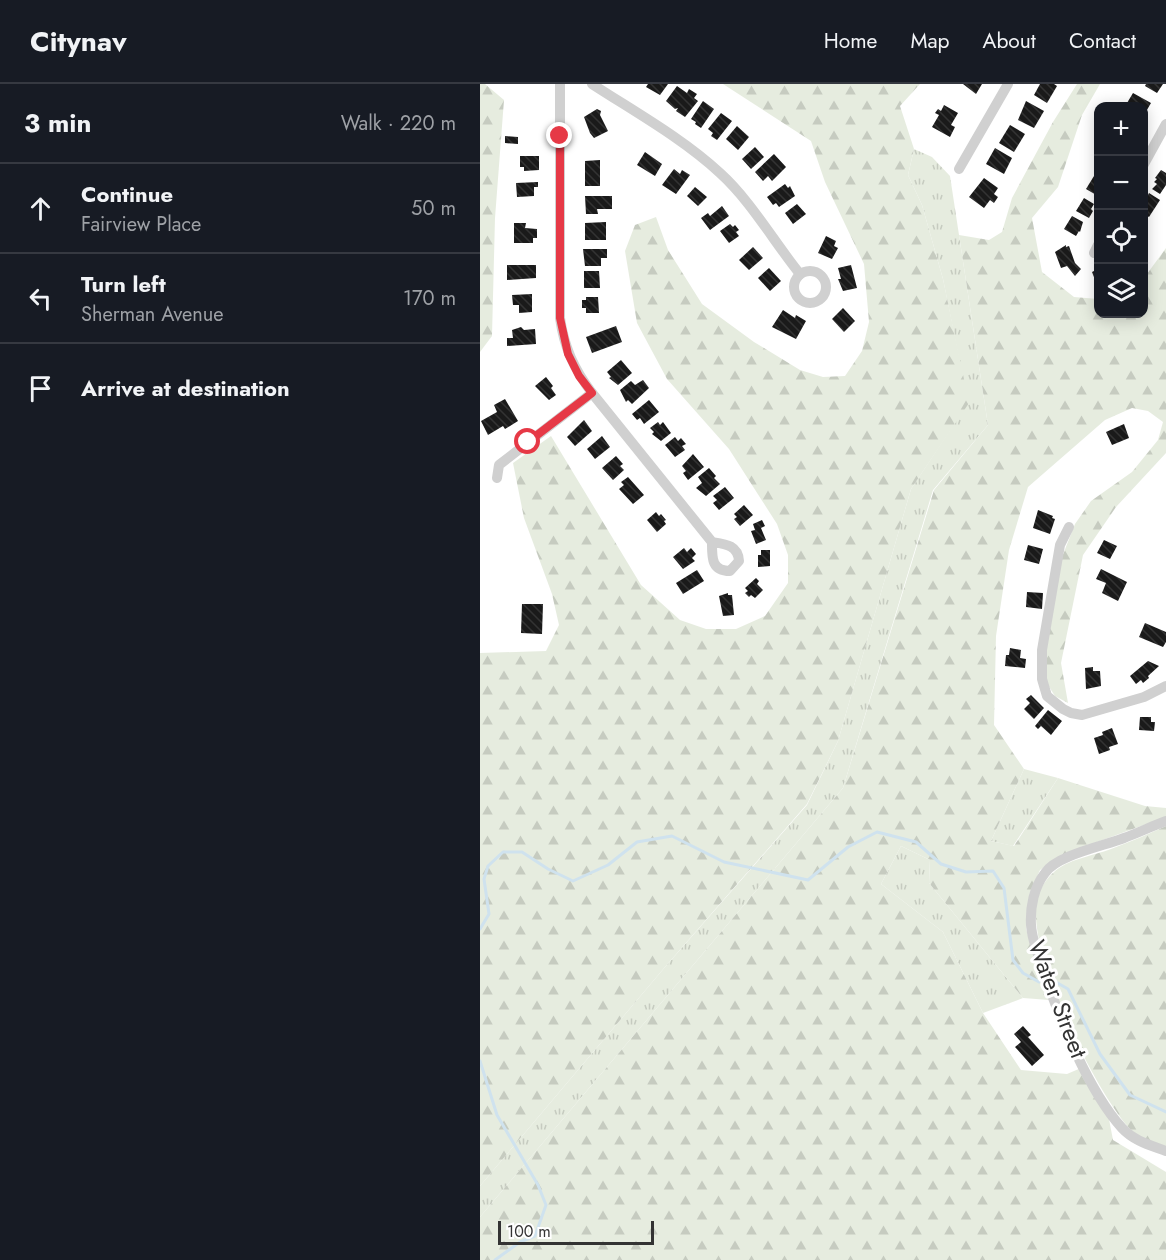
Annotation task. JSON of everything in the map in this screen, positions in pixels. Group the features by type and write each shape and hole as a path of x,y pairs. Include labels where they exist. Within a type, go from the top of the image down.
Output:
{"street":[{"path":"560,84 560,318 568,354 579,376 592,393 712,542"},
{"path":"592,84 682,143 720,173 739,194 800,274"},
{"path":"959,169 1008,84"},
{"path":"1148,156 1166,124"},
{"path":"497,478 499,465 592,393"},
{"path":"1069,527 1058,552 1042,650 1042,680 1047,696 1063,709 1082,715 1144,697 1166,686"},
{"name":"Water Street","path":"1166,821 1069,857 1050,868 1045,872 1034,894 1031,924 1052,997 1086,1071 1123,1129 1142,1142 1166,1151"}],"green space":[{"path":"480,84 485,84 504,100 495,218 492,336 480,352"},
{"path":"723,84 920,84 900,106 914,149 908,175 922,205 943,279 969,403 911,489 838,741 807,804 665,967 480,1186 480,653 546,651 559,625 552,594 524,518 513,463 551,436 641,585 680,620 706,629 736,629 765,616 788,583 788,555 777,524 729,449 667,379 637,323 625,251 635,225 656,217 668,250 702,304 754,342 800,370 823,377 845,376 862,351 869,322 864,264 825,182 811,141"},
{"path":"1077,84 1100,84 1082,115 1058,187 1032,218 1042,272 1074,297 1094,299 1094,318 1148,318 1148,273 1166,248 1166,453 1116,507 1083,555 1061,663 1068,703 1055,696 1047,683 1047,645 1062,557 1075,524 1091,501 1132,472 1158,440 1163,422 1148,411 1132,408 1105,420 1028,487 1009,550 996,636 994,725 1024,769 991,841 1014,846 1058,778 1145,806 1166,808 1166,817 1061,855 1040,870 1030,892 1026,929 1049,1000 1023,998 929,883 930,860 901,846 881,884 943,932 983,1013 1021,1070 1067,1074 1081,1068 1108,1114 1113,1140 1166,1172 1166,1260 480,1260 480,1217 843,788 934,490 988,425 959,235 989,240 1002,232 1012,198 1053,122"},
{"path":"914,149 932,157 950,176 988,425 933,490 843,788 480,1217 480,1186 665,967 807,805 838,741 911,489 968,403 943,279 922,205 908,175"},
{"path":"1024,769 1058,778 1013,846 991,841"},
{"path":"1166,826 1166,1148 1142,1138 1130,1129 1099,1084 1064,1015 1050,979 1040,944 1036,914 1039,892 1043,884 1059,868"},
{"path":"901,846 930,860 929,883 1023,998 983,1013 943,932 881,884"}],"building":[{"path":"648,84 668,84 660,95 646,87"},
{"path":"963,84 982,84 976,94"},
{"path":"1040,84 1057,86 1047,103 1034,95"},
{"path":"1146,84 1163,84 1157,93 1145,86"},
{"path":"677,86 687,93 689,89 697,94 694,98 698,101 685,117 676,111 678,108 675,109 666,101"},
{"path":"1133,93 1151,103 1148,108 1148,102 1128,102"},
{"path":"703,101 714,109 701,128 691,119"},
{"path":"1026,101 1044,111 1034,128 1018,120"},
{"path":"944,105 958,113 951,125 955,127 950,137 932,127 939,115 935,113 938,109 941,111"},
{"path":"597,109 601,111 600,115 608,131 594,138 584,117"},
{"path":"721,113 732,121 717,140 711,136 713,133 708,129"},
{"path":"1010,125 1025,134 1014,152 999,143"},
{"path":"737,126 749,137 738,150 726,139"},
{"path":"505,136 518,137 518,144 505,143"},
{"path":"755,147 764,157 751,169 742,159"},
{"path":"995,148 1012,158 1004,174 986,164"},
{"path":"645,152 662,164 655,176 637,165"},
{"path":"774,154 786,167 772,181 768,176 763,181 755,172"},
{"path":"520,156 539,156 539,170 524,171 524,167 520,167"},
{"path":"600,160 600,186 585,186 585,161"},
{"path":"674,169 680,174 682,170 690,175 676,194 662,185"},
{"path":"1161,170 1166,173 1166,185 1160,194 1152,189 1157,184 1154,182 1157,179 1155,178"},
{"path":"1094,176 1094,194 1086,189"},
{"path":"984,178 998,188 994,194 998,197 994,203 990,200 984,208 969,197"},
{"path":"538,182 538,187 534,187 534,196 517,197 516,183"},
{"path":"785,184 788,188 790,186 795,196 779,207 776,203 773,205 767,197"},
{"path":"695,187 707,197 698,206 687,196"},
{"path":"1149,193 1160,200 1149,217 1148,216"},
{"path":"585,196 612,196 612,209 597,209 598,214 586,214"},
{"path":"1084,198 1094,204 1089,218 1076,211"},
{"path":"797,204 806,214 793,224 785,213"},
{"path":"722,206 729,216 710,230 701,218 708,213 710,216"},
{"path":"1072,216 1083,222 1076,236 1064,229"},
{"path":"606,222 606,240 585,240 585,223"},
{"path":"514,223 526,223 525,228 537,229 537,238 533,238 533,243 514,243"},
{"path":"730,224 733,227 735,225 739,230 736,232 739,236 729,243 720,231"},
{"path":"826,236 836,241 834,246 838,248 832,259 818,253"},
{"path":"1066,245 1066,247 1069,246 1075,263 1081,269 1075,276 1067,266 1061,268 1055,252"},
{"path":"753,247 763,258 749,270 739,260"},
{"path":"583,249 607,249 607,258 601,258 601,266 585,266"},
{"path":"507,265 536,265 536,278 507,280"},
{"path":"851,265 857,288 843,291 838,279 841,279 838,268"},
{"path":"769,268 781,281 770,291 758,278"},
{"path":"584,271 599,271 600,288 584,288"},
{"path":"532,294 532,312 519,313 519,305 513,305 512,295"},
{"path":"586,297 598,297 599,313 586,313 586,308 582,308 582,300 586,300"},
{"path":"843,308 855,321 844,332 832,319"},
{"path":"783,310 795,318 796,315 806,321 796,339 772,327"},
{"path":"616,326 622,342 592,353 586,337"},
{"path":"521,327 524,330 535,329 536,344 507,346 507,338 513,338 512,330"},
{"path":"621,360 632,373 618,385 609,378 611,377 607,372"},
{"path":"546,377 556,395 549,400 535,386"},
{"path":"643,380 649,388 632,404 628,400 626,402 620,390 631,381 635,385"},
{"path":"505,399 518,421 505,429 503,426 488,435 481,421 497,412 494,405"},
{"path":"649,400 659,412 644,424 640,418 637,420 632,414"},
{"path":"584,420 592,431 575,446 567,437"},
{"path":"658,422 660,425 663,422 671,433 661,441 652,434 654,432 650,428"},
{"path":"1124,424 1129,438 1112,445 1106,432"},
{"path":"602,436 610,447 595,459 587,449"},
{"path":"675,437 678,441 681,438 686,444 682,446 685,450 675,457 665,445"},
{"path":"693,454 704,467 688,480 683,473 686,471 682,466"},
{"path":"616,456 623,464 620,466 624,470 613,480 602,468"},
{"path":"709,468 720,484 706,496 696,488 702,483 698,477"},
{"path":"628,477 644,495 633,504 619,489 624,485 621,482"},
{"path":"725,487 734,498 719,510 713,503 717,500 713,496"},
{"path":"744,505 753,515 740,526 734,519 737,517 734,514"},
{"path":"1038,510 1055,519 1050,534 1033,528"},
{"path":"656,512 666,520 664,521 666,524 657,532 647,520"},
{"path":"762,520 765,526 761,528 766,540 756,544 751,531 755,530 753,524"},
{"path":"1104,540 1117,546 1110,559 1097,553"},
{"path":"1028,545 1043,549 1039,564 1024,560"},
{"path":"684,548 687,552 691,548 696,554 692,558 695,561 683,569 673,557"},
{"path":"761,550 770,550 770,566 758,567 758,555 761,555"},
{"path":"1101,569 1127,582 1118,601 1102,593 1106,583 1096,579"},
{"path":"697,570 704,581 683,594 676,583"},
{"path":"756,578 759,581 757,584 763,590 755,598 751,595 749,597 745,593 748,591 745,588"},
{"path":"1027,592 1043,593 1042,609 1026,607"},
{"path":"728,593 732,595 734,615 723,616 719,596"},
{"path":"522,604 543,604 542,634 521,633"},
{"path":"1145,623 1166,632 1166,642 1163,647 1139,637"},
{"path":"1010,648 1021,650 1020,658 1026,659 1025,668 1005,666 1006,655 1009,655"},
{"path":"1148,661 1159,666 1143,683 1141,680 1136,684 1130,676"},
{"path":"1093,667 1093,671 1100,671 1101,686 1086,689 1085,668"},
{"path":"1031,695 1044,708 1034,719 1024,709 1030,703 1026,699"},
{"path":"1048,710 1062,721 1051,735 1041,726 1038,729 1035,726"},
{"path":"1140,717 1151,717 1151,722 1155,722 1154,731 1139,730"},
{"path":"1112,728 1118,744 1099,754 1094,738"},
{"path":"1023,1026 1031,1035 1028,1037 1044,1055 1032,1066 1015,1047 1021,1042 1014,1034"}],"waterway":[{"path":"480,929 489,914 484,879 488,866 503,852 522,852 548,869 573,881 608,865 637,842 672,836 724,862 808,880 848,847 877,832 916,842 941,864 966,872 993,871 1004,888 1013,960 1023,973 1039,982"},
{"path":"1054,981 1068,989 1100,1054 1130,1095 1166,1112"},
{"path":"480,1061 497,1115 538,1185 546,1205 535,1236 520,1242 495,1260"}],"route":[{"path":"528,442 592,393 579,376 568,354 560,318 560,136"}]}
